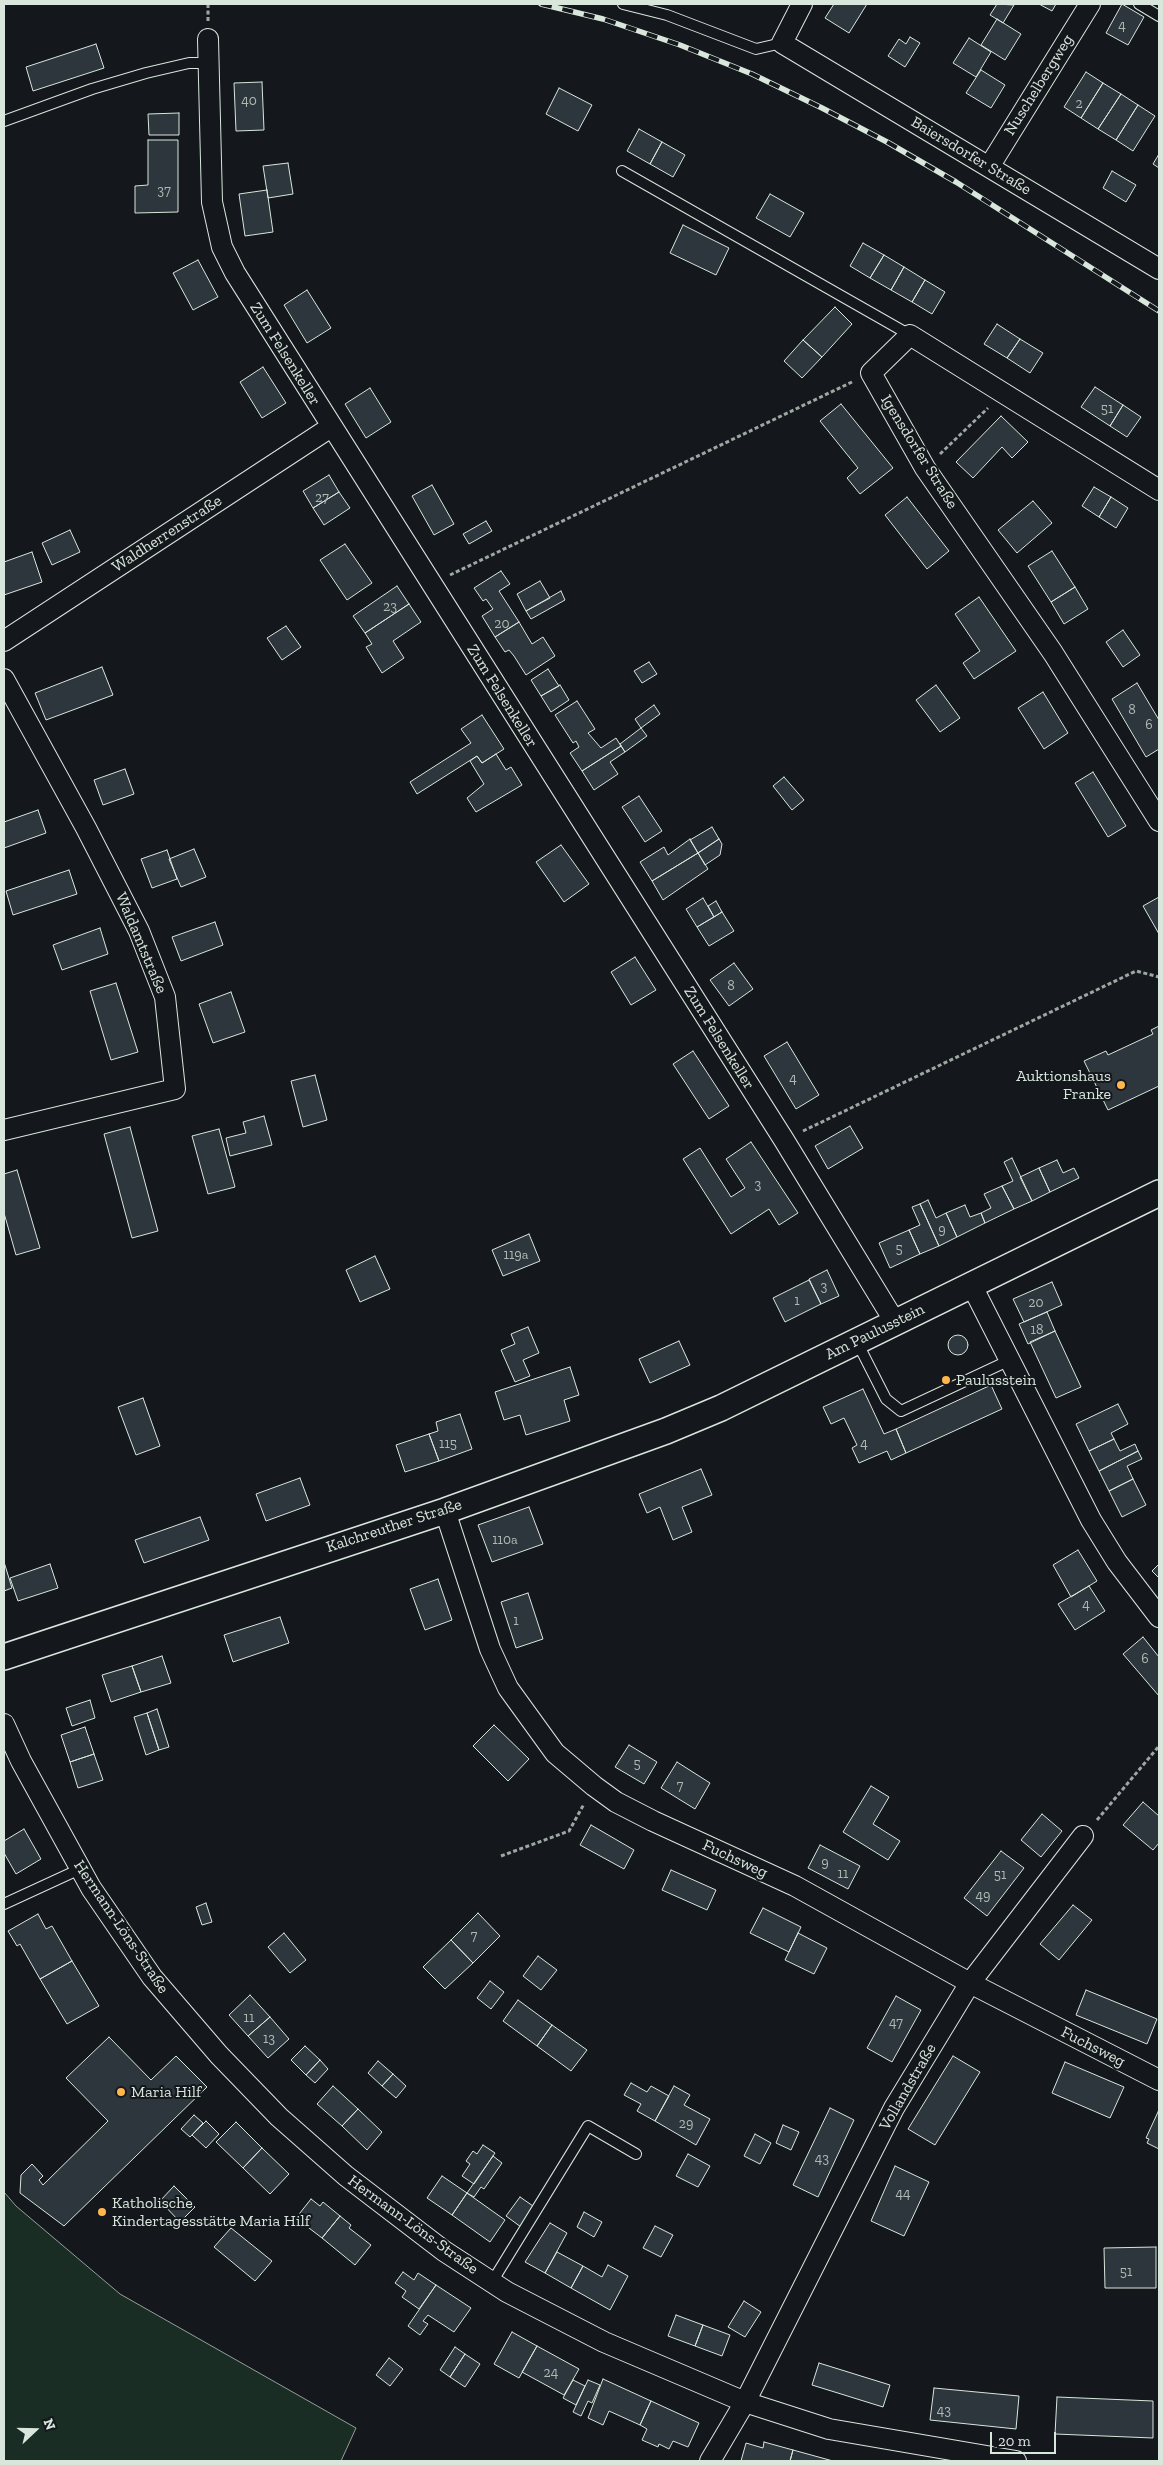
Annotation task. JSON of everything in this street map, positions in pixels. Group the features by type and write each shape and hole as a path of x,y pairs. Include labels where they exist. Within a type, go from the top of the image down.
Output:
{"street":[{"path":"782,43 802,4"},
{"name":"Nuschelbergweg","path":"989,167 1090,4"},
{"name":"Zum Felsenkeller","path":"208,38 212,202 222,247 235,273 784,1140 895,1322"},
{"name":"Baiersdorfer Straße","path":"782,43 1159,269"},
{"path":"871,373 910,335 1005,392 1159,490"},
{"name":"Igensdorfer Straße","path":"871,373 925,468 1053,653 1159,821"},
{"name":"Waldherrenstraße","path":"4,641 331,427"},
{"name":"Waldamtstraße","path":"4,679 86,828 139,931 166,997 175,1089 4,1130"},
{"name":"Am Paulusstein","path":"779,1380 1159,1193"},
{"path":"971,1284 1091,1520 1117,1562 1159,1617"},
{"name":"Kalchreuther Straße","path":"4,1657 445,1510 666,1431 721,1408 779,1380"},
{"name":"Fuchsweg","path":"445,1510 490,1649 508,1688 555,1753 594,1786 616,1802 653,1821 795,1886 970,1983 1159,2080"},
{"name":"Hermann-Löns-Straße","path":"4,1724 21,1761 80,1869 152,1977 219,2055 279,2117 384,2205 444,2252 492,2282 604,2342 745,2402 830,2429 1016,2461"},
{"name":"Vollandstraße","path":"710,2461 745,2402 894,2108 970,1983 1083,1836"}],"lane":[{"path":"623,4 667,15 756,48 782,43"},
{"path":"1139,4 1159,16"},
{"path":"4,121 92,89 146,73 189,63 208,63"},
{"path":"622,171 910,335"},
{"path":"856,1341 886,1400 901,1411 1010,1360"},
{"path":"4,1904 80,1869"},
{"path":"492,2282 588,2126 636,2154"}],"path":[{"path":"431,584 871,373"},
{"path":"925,468 1005,392"},
{"path":"784,1140 1136,971 1159,977"},
{"path":"1083,1836 1159,1746"},
{"path":"502,1856 569,1832 594,1786"}],"green space":[{"path":"4,2192 16,2206 120,2294 356,2428 341,2461 4,2461"}],"building":[{"path":"834,4 867,4 849,33 825,18"},
{"path":"997,4 1014,5 1003,23 990,15"},
{"path":"1039,4 1056,4 1052,11"},
{"path":"1122,4 1144,17 1128,45 1106,33"},
{"path":"997,19 1021,34 1005,60 981,45"},
{"path":"910,37 920,43 905,67 888,56 899,39 906,44"},
{"path":"969,38 991,52 976,77 953,63"},
{"path":"96,44 104,68 33,91 26,67"},
{"path":"981,70 1005,85 991,108 966,93"},
{"path":"1086,72 1103,83 1081,118 1064,107"},
{"path":"262,82 264,130 236,131 234,83"},
{"path":"1103,83 1121,94 1098,129 1081,118"},
{"path":"559,88 592,105 578,131 546,114"},
{"path":"1121,94 1138,105 1116,140 1098,129"},
{"path":"1138,105 1155,116 1133,151 1116,140"},
{"path":"179,113 179,135 149,135 148,114"},
{"path":"639,129 662,142 650,164 627,151"},
{"path":"148,140 178,140 178,212 135,213 135,186 148,185"},
{"path":"662,142 685,155 673,177 650,164"},
{"path":"1159,154 1159,168 1153,164"},
{"path":"288,163 293,194 268,198 263,166"},
{"path":"1112,171 1136,185 1126,202 1103,188"},
{"path":"267,190 273,232 245,236 239,194"},
{"path":"770,194 804,213 790,237 756,218"},
{"path":"683,225 729,248 716,275 670,253"},
{"path":"863,243 884,255 870,278 850,266"},
{"path":"884,255 904,267 891,290 870,278"},
{"path":"198,260 218,297 193,310 173,273"},
{"path":"904,267 925,280 912,302 891,290"},
{"path":"925,280 945,292 932,314 912,302"},
{"path":"307,290 331,328 307,343 284,305"},
{"path":"835,307 852,324 822,357 803,340"},
{"path":"997,324 1020,339 1007,358 984,344"},
{"path":"1020,339 1043,353 1030,373 1007,358"},
{"path":"803,340 822,357 802,378 784,361"},
{"path":"263,367 286,403 262,418 240,382"},
{"path":"1095,387 1123,405 1110,426 1081,407"},
{"path":"370,388 391,422 366,438 345,404"},
{"path":"841,404 893,468 860,494 847,478 858,468 820,421"},
{"path":"1123,405 1141,417 1127,437 1110,426"},
{"path":"1001,416 1028,442 1012,458 1002,447 973,478 956,462"},
{"path":"329,475 339,492 313,508 303,491"},
{"path":"432,485 454,524 434,535 412,496"},
{"path":"1094,487 1111,497 1099,517 1082,506"},
{"path":"339,492 350,508 324,525 313,508"},
{"path":"907,497 949,551 927,569 885,515"},
{"path":"1111,497 1128,508 1116,528 1099,517"},
{"path":"1033,501 1052,523 1017,553 998,530"},
{"path":"486,521 492,531 469,544 463,534"},
{"path":"70,530 80,552 52,565 42,543"},
{"path":"345,544 372,583 347,600 320,560"},
{"path":"1052,551 1075,587 1051,602 1028,566"},
{"path":"32,552 42,582 4,595 4,562"},
{"path":"501,571 510,584 499,591 519,622 495,637 482,616 493,609 486,599 483,601 474,588"},
{"path":"540,581 550,598 526,611 517,594"},
{"path":"397,586 409,604 365,633 353,616"},
{"path":"1075,587 1088,609 1064,624 1051,602"},
{"path":"561,591 565,600 531,619 526,611"},
{"path":"979,597 1016,651 974,679 963,663 980,651 955,614"},
{"path":"409,604 421,622 393,641 404,658 382,673 366,647 372,644 365,633"},
{"path":"519,622 532,644 543,637 555,656 526,675 514,656 509,650 505,652 495,637"},
{"path":"286,626 301,647 282,660 267,638"},
{"path":"1123,630 1140,655 1123,667 1106,642"},
{"path":"649,662 657,674 642,683 634,671"},
{"path":"102,667 113,695 46,720 35,693"},
{"path":"548,669 559,686 541,696 531,680"},
{"path":"1137,683 1159,720 1159,749 1146,757 1112,699"},
{"path":"560,685 569,700 551,712 541,696"},
{"path":"936,685 960,718 940,732 916,700"},
{"path":"1043,692 1068,733 1044,749 1018,708"},
{"path":"577,701 595,729 588,733 601,748 616,738 621,746 582,771 570,753 579,747 576,741 573,743 555,715"},
{"path":"654,705 660,714 641,728 635,719"},
{"path":"482,715 504,749 482,763 477,756 417,794 410,782 471,743 461,729"},
{"path":"641,728 647,736 625,752 620,744"},
{"path":"621,746 625,752 610,762 618,774 594,790 582,771"},
{"path":"496,754 506,770 511,767 522,785 476,812 467,798 484,784 470,761 477,756 482,763"},
{"path":"125,769 134,794 103,805 94,780"},
{"path":"1093,772 1126,826 1108,837 1075,783"},
{"path":"784,777 804,800 792,810 773,786"},
{"path":"639,796 662,831 645,842 622,807"},
{"path":"38,810 46,833 4,848 4,822"},
{"path":"712,827 719,839 698,853 690,840"},
{"path":"690,839 698,853 652,881 640,862 664,847 668,855"},
{"path":"719,839 722,844 720,855 705,865 698,853"},
{"path":"561,845 589,884 564,902 536,862"},
{"path":"194,849 206,877 181,887 169,859"},
{"path":"167,850 177,879 152,888 141,859"},
{"path":"698,853 708,869 663,900 652,881"},
{"path":"69,870 77,894 13,915 6,891"},
{"path":"1159,897 1159,934 1143,906"},
{"path":"703,898 714,917 697,927 686,909"},
{"path":"716,901 722,912 714,917 708,906"},
{"path":"722,912 734,931 709,946 697,927"},
{"path":"215,922 223,945 181,961 172,937"},
{"path":"100,928 108,954 62,970 53,945"},
{"path":"635,957 656,990 631,1005 611,972"},
{"path":"734,963 753,989 729,1006 710,980"},
{"path":"116,983 138,1052 111,1060 90,991"},
{"path":"231,992 245,1032 213,1043 199,1004"},
{"path":"1159,1026 1159,1086 1108,1110 1084,1061 1106,1051 1108,1055 1153,1034 1151,1030"},
{"path":"787,1042 819,1095 796,1109 764,1056"},
{"path":"693,1051 729,1106 709,1119 673,1064"},
{"path":"315,1075 327,1120 303,1127 291,1081"},
{"path":"264,1116 272,1145 230,1156 226,1138 246,1133 243,1122"},
{"path":"850,1126 863,1148 828,1169 815,1146"},
{"path":"130,1127 158,1231 132,1238 104,1134"},
{"path":"219,1129 235,1187 208,1194 192,1136"},
{"path":"751,1142 798,1213 779,1225 769,1209 731,1234 683,1159 700,1148 731,1197 745,1188 726,1159"},
{"path":"1012,1158 1032,1201 1014,1209 1002,1186 1013,1181 1004,1162"},
{"path":"1057,1160 1063,1173 1074,1168 1079,1178 1050,1192 1039,1168"},
{"path":"1039,1168 1050,1192 1032,1201 1020,1177"},
{"path":"17,1170 40,1248 16,1255 4,1213 4,1174"},
{"path":"1002,1186 1014,1209 985,1223 981,1213 991,1208 984,1194"},
{"path":"928,1200 936,1218 946,1213 957,1237 939,1246 920,1204"},
{"path":"920,1204 939,1246 920,1254 909,1230 920,1225 912,1207"},
{"path":"965,1205 970,1217 981,1213 985,1223 957,1237 946,1213"},
{"path":"909,1230 920,1254 890,1268 879,1243"},
{"path":"529,1234 540,1261 503,1276 492,1250"},
{"path":"375,1256 390,1289 360,1302 346,1270"},
{"path":"827,1270 839,1296 821,1304 809,1279"},
{"path":"809,1280 821,1304 785,1322 773,1298"},
{"path":"1052,1282 1062,1305 1024,1322 1013,1299"},
{"path":"1047,1312 1055,1331 1028,1344 1019,1324"},
{"path":"528,1327 539,1353 523,1360 530,1376 515,1382 501,1350 515,1344 511,1334"},
{"path":"1055,1331 1081,1387 1056,1398 1030,1342"},
{"path":"958,1335 965,1338 968,1345 965,1352 958,1355 951,1352 948,1345 951,1338"},
{"path":"679,1341 690,1365 650,1383 639,1359"},
{"path":"570,1367 579,1395 564,1400 570,1421 526,1435 520,1415 504,1420 495,1392"},
{"path":"991,1385 1002,1409 906,1453 896,1429"},
{"path":"863,1389 884,1434 896,1429 906,1453 891,1460 887,1451 859,1463 852,1448 857,1445 844,1418 831,1424 823,1407"},
{"path":"143,1398 160,1446 136,1455 118,1407"},
{"path":"1118,1404 1128,1424 1111,1433 1114,1439 1089,1451 1076,1424"},
{"path":"460,1414 472,1449 439,1461 429,1434 438,1431 436,1422"},
{"path":"429,1434 439,1461 405,1472 396,1445"},
{"path":"1114,1439 1120,1451 1135,1444 1138,1451 1099,1471 1089,1451"},
{"path":"1138,1451 1142,1459 1127,1466 1133,1479 1109,1491 1099,1471"},
{"path":"701,1469 712,1495 682,1507 692,1532 673,1540 660,1507 647,1513 639,1494"},
{"path":"300,1478 310,1505 266,1521 256,1494"},
{"path":"1133,1479 1146,1505 1122,1517 1109,1491"},
{"path":"529,1507 543,1544 492,1562 478,1525"},
{"path":"200,1517 209,1540 144,1563 135,1540"},
{"path":"1078,1550 1097,1581 1071,1597 1053,1565"},
{"path":"4,1562 12,1588 4,1591"},
{"path":"50,1564 58,1588 18,1601 10,1578"},
{"path":"1159,1564 1159,1578 1152,1571"},
{"path":"438,1579 452,1620 425,1630 410,1589"},
{"path":"1089,1586 1105,1611 1075,1630 1058,1604"},
{"path":"528,1593 543,1639 516,1648 501,1602"},
{"path":"280,1617 289,1643 233,1662 224,1635"},
{"path":"1143,1637 1159,1657 1159,1696 1123,1654"},
{"path":"162,1656 171,1683 141,1692 132,1666"},
{"path":"132,1666 141,1692 111,1702 102,1675"},
{"path":"90,1700 95,1718 72,1726 66,1708"},
{"path":"157,1709 169,1747 159,1750 147,1713"},
{"path":"147,1713 159,1750 146,1755 134,1717"},
{"path":"494,1725 529,1759 508,1781 473,1746"},
{"path":"85,1727 94,1754 70,1762 61,1735"},
{"path":"629,1745 657,1762 644,1784 615,1767"},
{"path":"94,1754 103,1780 78,1788 70,1762"},
{"path":"677,1762 710,1783 695,1809 661,1788"},
{"path":"871,1786 889,1797 873,1824 900,1841 888,1860 843,1832"},
{"path":"1143,1802 1159,1816 1159,1843 1153,1850 1123,1825"},
{"path":"1042,1814 1062,1831 1041,1857 1021,1840"},
{"path":"591,1825 634,1850 624,1869 580,1845"},
{"path":"24,1829 41,1859 16,1874 4,1853 4,1841"},
{"path":"820,1845 860,1866 848,1889 808,1868"},
{"path":"1001,1851 1024,1868 987,1916 964,1898"},
{"path":"671,1870 716,1890 707,1910 662,1890"},
{"path":"206,1903 212,1922 202,1925 196,1907"},
{"path":"1073,1905 1092,1920 1059,1960 1040,1944"},
{"path":"763,1908 801,1927 789,1952 750,1933"},
{"path":"478,1913 500,1936 473,1963 451,1940"},
{"path":"38,1914 46,1929 52,1926 72,1961 40,1979 20,1944 17,1946 8,1931"},
{"path":"284,1933 306,1960 290,1973 268,1947"},
{"path":"798,1933 827,1948 814,1974 785,1960"},
{"path":"451,1940 473,1963 445,1989 423,1967"},
{"path":"538,1956 557,1970 541,1990 523,1976"},
{"path":"72,1961 99,2006 67,2024 40,1979"},
{"path":"490,1981 504,1992 491,2009 477,1998"},
{"path":"1086,1990 1157,2019 1147,2044 1076,2015"},
{"path":"250,1995 270,2017 248,2036 229,2015"},
{"path":"896,1996 921,2010 892,2062 867,2048"},
{"path":"518,2000 552,2025 537,2046 503,2021"},
{"path":"270,2017 289,2039 268,2058 248,2036"},
{"path":"552,2025 587,2050 571,2071 537,2046"},
{"path":"109,2037 151,2080 176,2056 207,2087 64,2226 20,2193 21,2175 32,2164 43,2176 39,2180 43,2185 108,2121 66,2078"},
{"path":"305,2046 320,2060 306,2075 291,2060"},
{"path":"953,2056 980,2072 935,2145 908,2129"},
{"path":"320,2060 328,2069 315,2083 306,2075"},
{"path":"378,2061 393,2074 382,2086 368,2073"},
{"path":"1065,2062 1124,2087 1110,2118 1052,2093"},
{"path":"393,2074 406,2086 396,2098 382,2086"},
{"path":"631,2083 647,2092 651,2086 669,2096 655,2121 637,2111 641,2104 624,2095"},
{"path":"333,2086 358,2109 342,2126 317,2104"},
{"path":"674,2086 690,2095 684,2105 710,2119 696,2145 655,2121"},
{"path":"830,2108 854,2120 818,2197 793,2185"},
{"path":"358,2109 382,2132 367,2150 342,2126"},
{"path":"1158,2112 1159,2149 1147,2143 1149,2139 1146,2138"},
{"path":"194,2115 203,2123 190,2137 181,2129"},
{"path":"206,2121 219,2134 206,2148 192,2135"},
{"path":"236,2122 262,2148 243,2168 216,2142"},
{"path":"783,2125 799,2132 791,2150 776,2143"},
{"path":"755,2134 771,2143 760,2164 744,2156"},
{"path":"483,2145 495,2153 474,2184 462,2176 470,2164 466,2161 473,2151 477,2154"},
{"path":"262,2148 289,2174 270,2194 243,2168"},
{"path":"688,2154 710,2166 698,2187 676,2176"},
{"path":"493,2156 502,2163 484,2189 481,2187 474,2197 467,2193"},
{"path":"895,2166 929,2182 904,2236 871,2221"},
{"path":"442,2176 467,2193 452,2215 427,2198"},
{"path":"174,2186 195,2207 180,2222 160,2201"},
{"path":"467,2193 505,2220 490,2242 452,2215"},
{"path":"520,2197 533,2206 521,2227 506,2216"},
{"path":"311,2199 320,2206 323,2202 340,2216 322,2238 296,2218"},
{"path":"584,2212 602,2222 594,2237 577,2227"},
{"path":"340,2216 351,2225 349,2228 371,2245 355,2265 322,2238"},
{"path":"550,2223 567,2233 545,2273 525,2262"},
{"path":"655,2226 673,2235 661,2257 643,2248"},
{"path":"231,2228 272,2261 255,2281 214,2247"},
{"path":"1156,2247 1156,2288 1105,2288 1104,2248"},
{"path":"557,2252 583,2266 571,2288 545,2273"},
{"path":"608,2265 628,2276 610,2310 571,2288 583,2266 602,2277"},
{"path":"403,2272 414,2280 418,2273 436,2285 419,2309 402,2297 406,2291 395,2283"},
{"path":"436,2285 471,2308 454,2332 428,2315 423,2321 428,2324 420,2335 408,2326"},
{"path":"744,2301 761,2312 745,2337 728,2327"},
{"path":"676,2315 703,2325 695,2346 668,2336"},
{"path":"703,2325 730,2335 722,2356 695,2346"},
{"path":"512,2332 537,2346 519,2378 494,2364"},
{"path":"537,2346 579,2369 564,2395 522,2372"},
{"path":"455,2347 465,2354 450,2377 440,2370"},
{"path":"465,2354 480,2364 465,2387 450,2377"},
{"path":"389,2358 403,2369 390,2386 376,2375"},
{"path":"819,2363 890,2385 883,2407 812,2385"},
{"path":"603,2379 651,2401 640,2425 609,2411 603,2425 588,2418"},
{"path":"573,2380 585,2386 576,2405 563,2398"},
{"path":"588,2380 600,2385 592,2403 588,2401 581,2416 573,2412"},
{"path":"934,2388 1019,2396 1016,2429 930,2420"},
{"path":"1057,2397 1153,2401 1153,2438 1055,2434"},
{"path":"651,2401 699,2423 688,2447 673,2441 669,2449 659,2444 658,2447 642,2440 647,2429 640,2425"},
{"path":"764,2442 793,2450 790,2461 741,2461 746,2443 763,2448"},
{"path":"793,2450 833,2461 790,2461"}],"railway":[{"path":"541,4 603,19 680,45 752,74 822,108 887,142 956,182 1159,311"}],"place":[{"name":"Auktionshaus Franke","path":"1121,1085"},
{"name":"Paulusstein","path":"946,1380"},
{"name":"Maria Hilf","path":"121,2092"},
{"name":"Katholische Kindertagesstätte Maria Hilf","path":"102,2212"}]}
